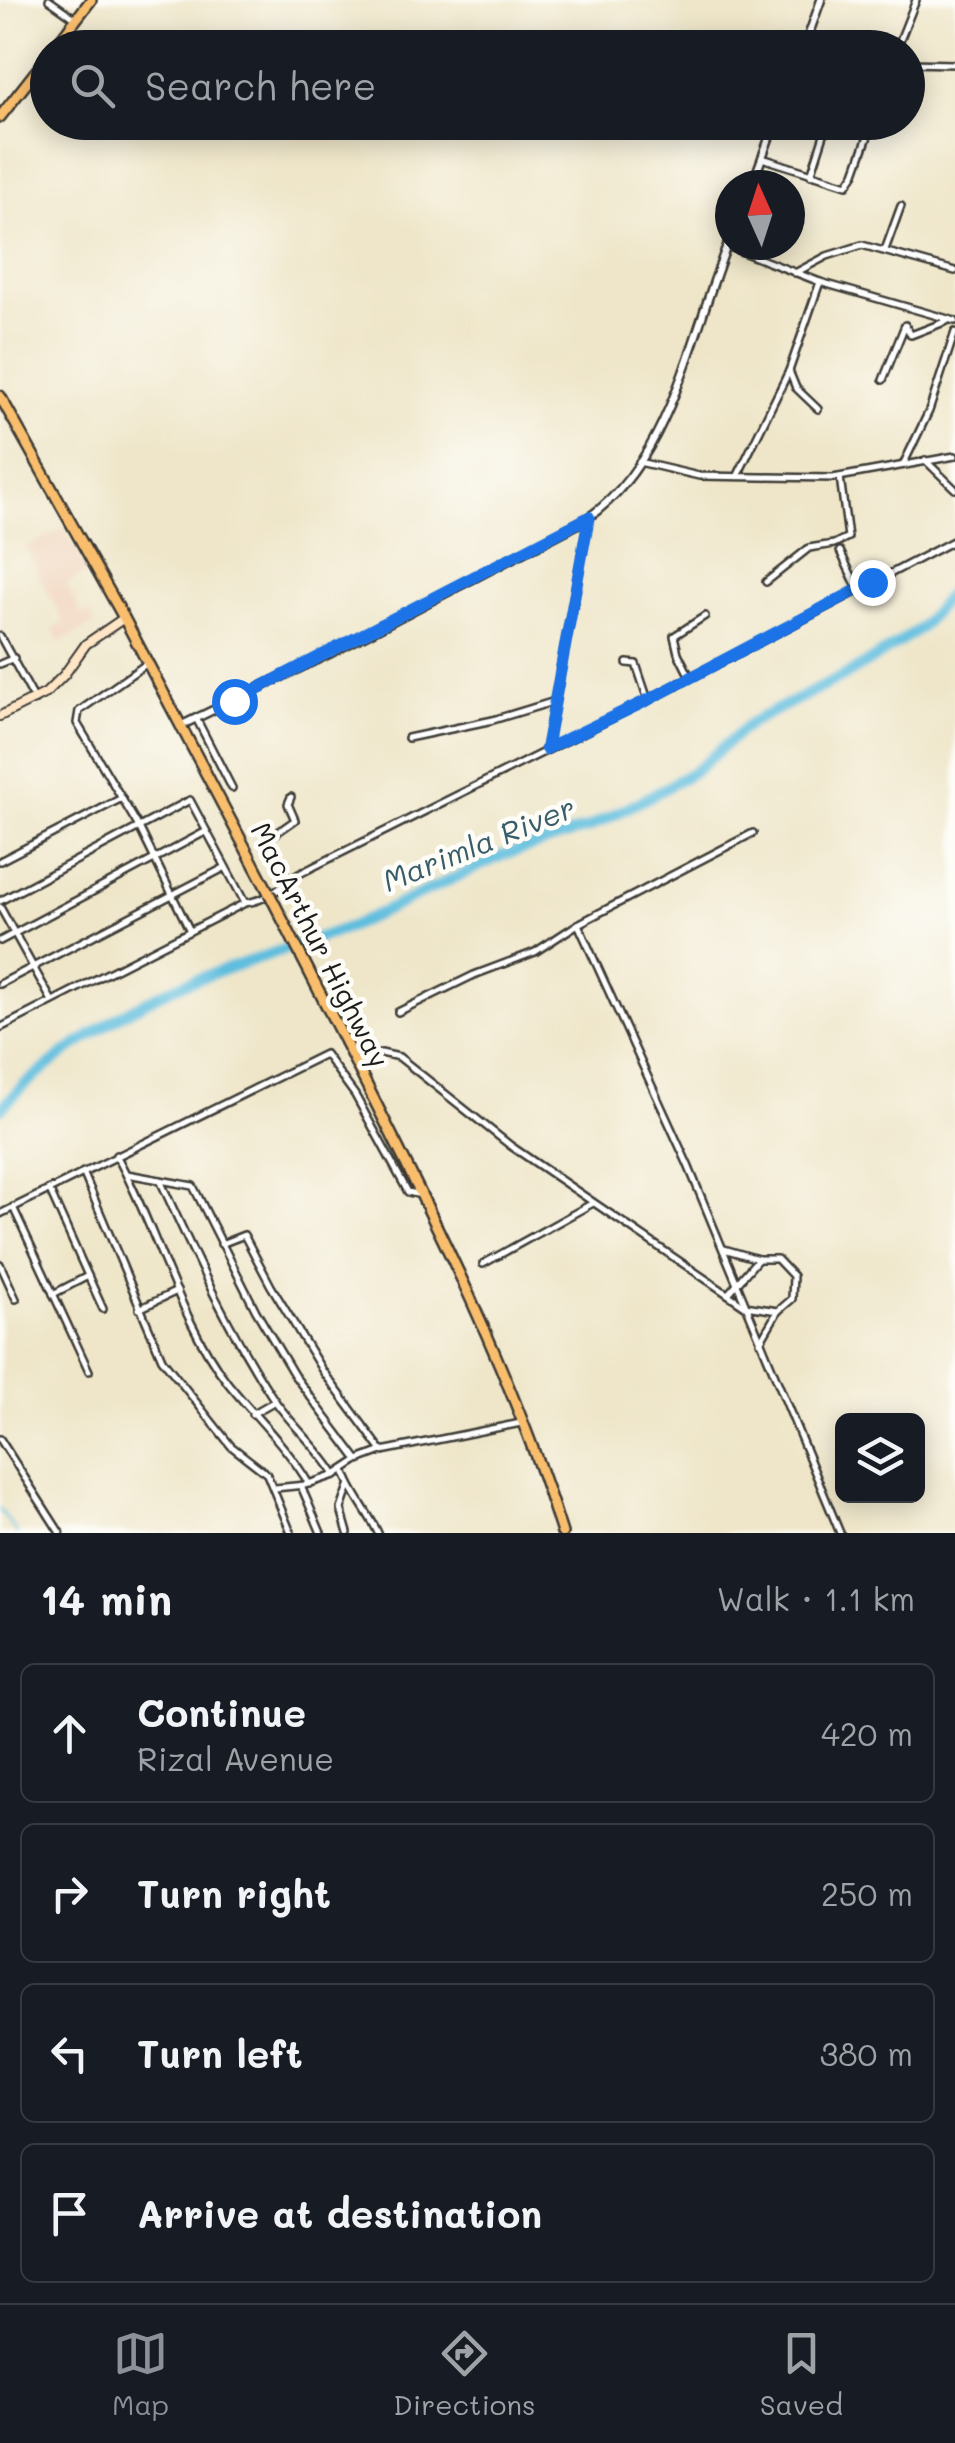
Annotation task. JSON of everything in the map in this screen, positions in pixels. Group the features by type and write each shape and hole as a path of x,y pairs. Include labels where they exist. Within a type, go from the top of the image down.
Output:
{"highway":[{"path":"68,30 91,0"},
{"path":"0,118 30,79"},
{"name":"MacArthur Highway","path":"0,396 124,618 423,1196 500,1360 562,1533"}],"main road":[{"path":"0,716 35,700 56,684 94,636 124,618"}],"street":[{"path":"50,0 76,19"},
{"path":"812,30 821,0"},
{"path":"904,30 916,0"},
{"path":"925,63 955,64"},
{"path":"758,170 768,140"},
{"path":"811,176 822,140"},
{"path":"762,158 844,185 851,183 867,140"},
{"path":"885,250 901,206"},
{"path":"795,273 857,246 885,250 955,271"},
{"path":"180,726 329,654 589,517 622,486 665,416 721,260"},
{"path":"767,260 820,282 952,321"},
{"path":"738,475 789,371 820,282"},
{"path":"883,380 906,324 912,336 952,321"},
{"path":"904,463 929,411 955,332"},
{"path":"948,359 955,363"},
{"path":"789,371 796,388 818,409"},
{"path":"639,462 699,476 840,477 955,456"},
{"path":"925,460 955,488"},
{"path":"766,582 809,548 848,537 840,477"},
{"path":"546,749 589,517"},
{"path":"0,1028 244,903 280,891 289,881 955,540"},
{"path":"840,551 858,589"},
{"path":"690,677 674,636 705,616"},
{"path":"0,636 35,700"},
{"path":"0,664 14,658"},
{"path":"147,662 76,717 140,829 190,932"},
{"path":"627,662 636,664 648,700"},
{"path":"408,738 494,720 552,702"},
{"path":"196,718 232,788"},
{"path":"0,860 122,798"},
{"path":"289,881 268,838 295,820 288,804 291,798"},
{"path":"52,1001 0,904 190,800 244,903"},
{"path":"0,941 206,832"},
{"path":"398,1012 474,975 535,952 578,924 753,832"},
{"path":"0,984 224,868"},
{"path":"578,924 656,1094 840,1533"},
{"path":"356,1063 381,1053 400,1057 448,1098 593,1203 745,1306 778,1311"},
{"path":"0,1214 325,1054 365,1111 408,1192 423,1196"},
{"path":"116,1155 194,1325 227,1382 309,1484"},
{"path":"83,1172 162,1358 231,1446 267,1474 291,1533"},
{"path":"127,1174 192,1186 294,1375 358,1460"},
{"path":"160,1180 200,1264 275,1401 335,1476"},
{"path":"49,1189 104,1309"},
{"path":"483,1264 593,1203"},
{"path":"14,1207 89,1371"},
{"path":"221,1244 244,1235 322,1370 382,1451"},
{"path":"722,1248 758,1259 772,1258 793,1276 794,1294 778,1311 760,1342"},
{"path":"728,1294 758,1259"},
{"path":"0,1264 16,1300"},
{"path":"53,1294 88,1276"},
{"path":"139,1309 179,1290"},
{"path":"252,1414 275,1401"},
{"path":"275,1488 335,1476 358,1460 382,1451 523,1422"},
{"path":"0,1439 60,1533"},
{"path":"344,1470 349,1486 362,1500 378,1533"},
{"path":"300,1486 321,1533"},
{"path":"348,1533 341,1508 349,1486"}],"shaded area":[{"path":"65,528 88,572 66,584 82,615 89,612 95,624 59,643 53,629 64,623 25,547"}],"waterway":[{"name":"Marimla River","path":"0,1109 66,1052 121,1015 174,987 352,926 501,856 588,828 662,790 699,768 750,723 850,673 897,644 920,628 955,588"},
{"path":"0,1510 17,1533"}],"route":[{"path":"234,701 589,517 546,749 766,640 872,582"}]}
